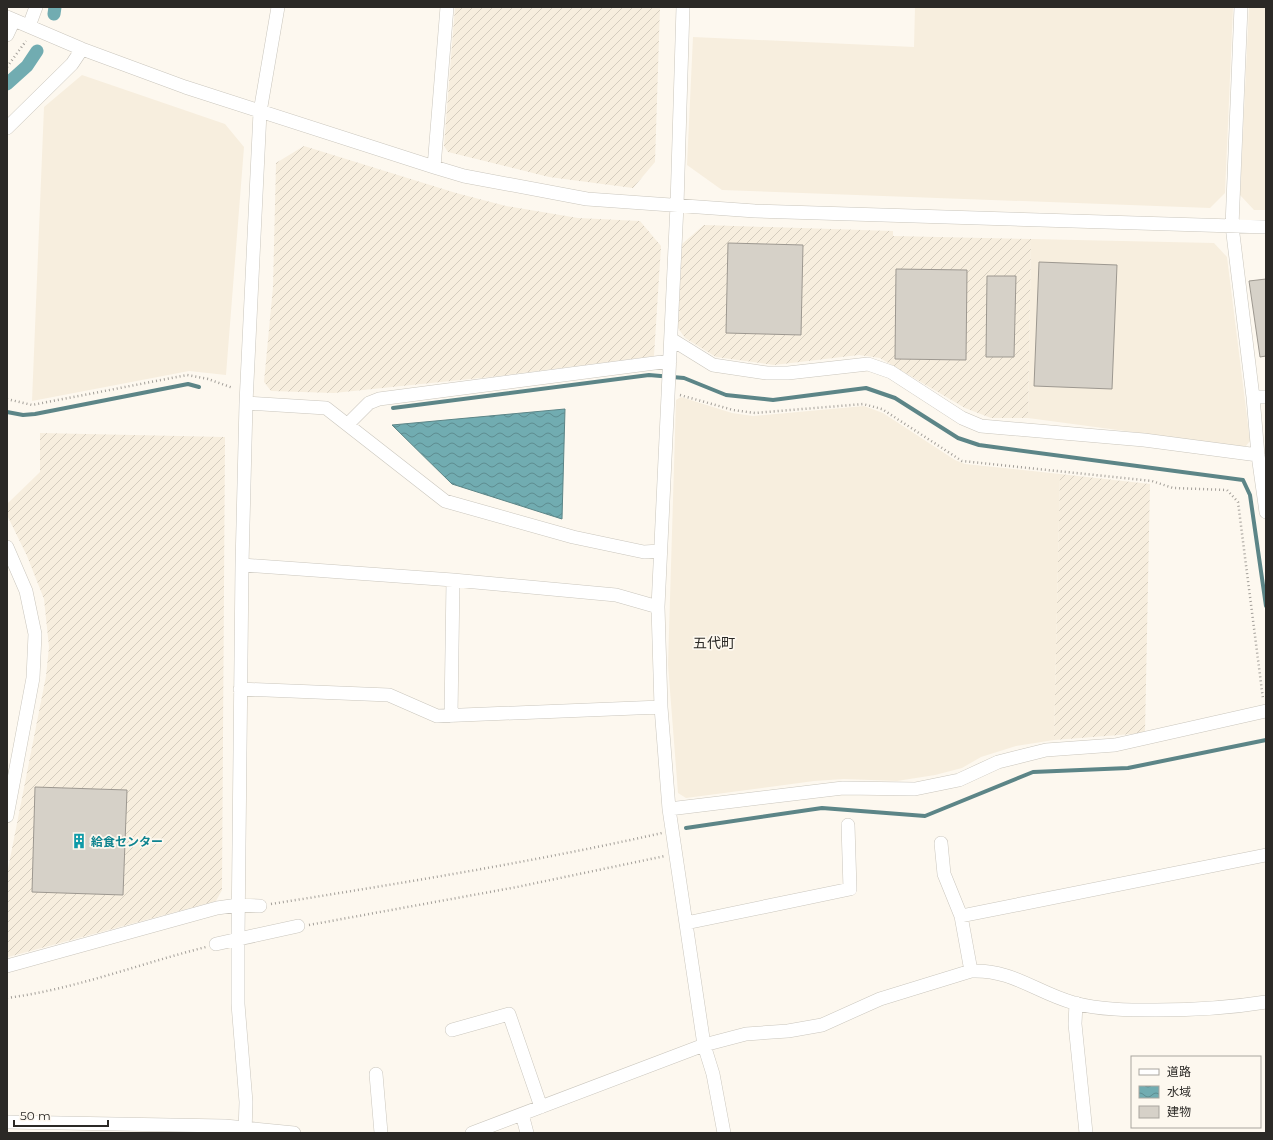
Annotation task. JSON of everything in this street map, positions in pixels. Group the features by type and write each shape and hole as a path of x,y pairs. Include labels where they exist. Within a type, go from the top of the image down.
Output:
{"street":[{"path":"29,26 36,7"},
{"path":"245,1130 246,1102 238,1004 238,905 240,689 246,404 260,112 278,7"},
{"path":"434,167 447,7"},
{"path":"683,7 677,205 658,607 661,707 669,809 675,854 704,1045 713,1074 724,1133"},
{"path":"1241,7 1232,226 1253,397 1258,455 1266,512"},
{"path":"7,35 10,19 82,49 185,87 434,167 464,176 587,199 755,211 1266,227"},
{"path":"7,128 72,64 82,49"},
{"path":"671,339 713,365 767,373 788,373 868,364 891,372 962,418 981,426 1144,440 1258,455"},
{"path":"348,424 369,403 378,399 670,361"},
{"path":"1253,397 1266,398"},
{"path":"246,404 322,406 348,424 445,501 573,537 644,552 660,551"},
{"path":"7,547 26,591 36,634 33,678 7,816"},
{"path":"242,564 454,580 616,595 658,607"},
{"path":"451,716 454,580"},
{"path":"240,689 389,695 437,716 661,707"},
{"path":"669,809 843,788 915,789 959,780 998,762 1046,750 1115,745 1265,707"},
{"path":"686,923 850,889 848,825"},
{"path":"941,844 944,874 961,916 971,970"},
{"path":"961,916 1266,855"},
{"path":"7,966 217,908 238,905 260,906"},
{"path":"216,944 298,926"},
{"path":"472,1133 704,1045 746,1034 788,1031 822,1025 880,999 971,970 985,970 1008,975 1056,997 1076,1003 1129,1010 1195,1010 1266,1002"},
{"path":"1076,1003 1075,1024 1086,1133"},
{"path":"452,1030 509,1014 541,1107"},
{"path":"376,1074 381,1133"},
{"path":"522,1114 527,1133"},
{"path":"7,1122 294,1133"}],"path":[{"path":"7,67 26,41"},
{"path":"7,399 32,405 187,375 208,379 233,388"},
{"path":"668,392 733,410 755,413 863,404 882,409 962,461 1152,481 1174,488 1228,490 1238,502 1265,707"},
{"path":"260,906 422,880 614,844 672,831"},
{"path":"298,926 517,887 675,854"},
{"path":"7,998 38,994 92,980 153,960 216,944"}],"shaded area":[{"path":"455,7 660,7 655,162 633,188 549,177 448,152 444,146"},
{"path":"915,7 1233,7 1225,193 1210,208 722,190 687,165 693,37 914,47"},
{"path":"1249,7 1266,7 1266,210 1254,210 1240,195"},
{"path":"82,75 225,124 244,147 226,375 189,371 32,401 44,107"},
{"path":"304,146 456,193 506,206 578,218 640,221 661,246 654,356 499,376 334,393 271,391 264,382 273,287 276,163"},
{"path":"704,225 893,231 893,236 1031,239 1028,418 991,418 965,408 880,358 859,355 774,365 716,357 685,338 678,328 682,244"},
{"path":"1031,239 1214,243 1227,257 1250,441 1245,447 1028,418"},
{"path":"681,397 732,413 753,416 864,406 883,413 955,460 965,464 1060,474 1054,740 1016,746 981,757 962,768 935,775 897,781 844,779 814,781 686,798 678,793 668,665 676,400"},
{"path":"40,433 225,437 222,890 216,901 8,957 7,874 46,676 49,647 44,599 27,556 7,515 7,504 40,472"},
{"path":"1060,474 1150,484 1145,733 1054,740"}],"water":[{"path":"565,409 562,519 452,484 392,425"}],"building":[{"path":"728,243 803,245 801,335 726,333"},
{"path":"1039,262 1117,265 1112,389 1034,386"},
{"path":"896,269 967,270 966,360 895,359"},
{"path":"987,276 1016,276 1014,357 986,357"},
{"path":"1266,279 1266,356 1260,357 1249,281"},
{"name":"給食センター","path":"35,787 127,790 123,895 32,892"}],"waterway":[{"path":"54,14 55,7"},
{"path":"7,84 27,66 37,51"},
{"path":"393,408 649,375 684,378 726,395 773,400 866,388 895,398 958,438 979,445 1243,480 1250,495 1266,606"},
{"path":"7,412 23,415 35,414 188,384 199,387"},
{"path":"686,828 822,808 925,816 1033,772 1128,768 1266,740"}],"place":[{"name":"給食センター","path":"79,841"}],"district":[{"name":"五代町","path":"714,643"}]}
